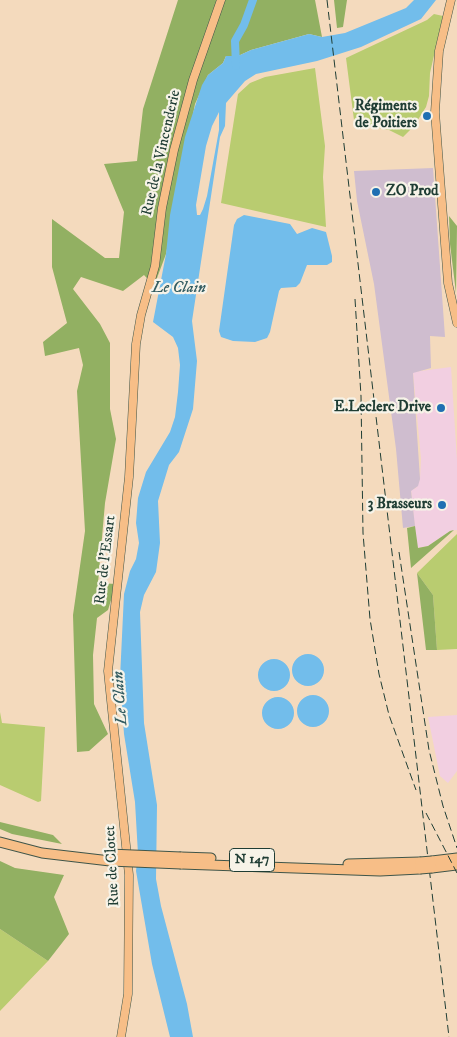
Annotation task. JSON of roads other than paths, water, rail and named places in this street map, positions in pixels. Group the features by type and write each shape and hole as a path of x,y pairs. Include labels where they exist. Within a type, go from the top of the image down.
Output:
{"highway":[{"name":"N 147","path":"0,836 42,848 110,858"},
{"name":"N 147","path":"0,842 42,854 110,858 327,866 380,864 457,867"},
{"name":"N 147","path":"433,866 457,858"}],"main road":[{"name":"Rue de la Vincenderie","path":"132,411 136,344 155,266 162,208 174,150 193,80 221,0"},
{"path":"451,0 440,51 435,106 446,261 451,302 457,323"},
{"path":"451,302 457,315"},
{"name":"Rue de l'Essart","path":"111,712 108,664 129,477 132,411"},
{"name":"Rue de Clotet","path":"111,712 122,793 129,875 129,966 125,1019 121,1037"}],"water":[{"name":"Le Clain","path":"414,0 436,0 421,19 361,47 317,61 256,74 245,81 226,103 225,126 220,137 192,321 197,361 193,409 179,452 169,465 158,501 160,543 156,572 144,595 140,612 144,723 157,805 156,879 161,906 187,1004 193,1037 170,1037 152,964 136,871 138,854 135,802 124,734 120,678 124,594 130,571 136,559 139,543 136,523 138,498 146,472 170,432 175,417 180,365 178,348 173,337 153,322 185,137 202,85 208,75 223,63 226,56 238,56 251,50 309,34 322,37 345,33 406,8","holes":["219,112 219,130 207,196 200,215 197,215 196,205 206,146 212,126"]},
{"path":"244,215 290,224 297,234 312,228 326,232 332,256 332,262 327,265 307,265 300,283 296,287 281,288 270,332 267,338 255,342 233,341 221,337 219,331 234,225 237,219"},
{"path":"308,654 314,655 319,659 323,664 323,676 319,681 314,685 308,686 302,685 297,681 293,676 292,670 293,664 297,659 302,655"},
{"path":"274,659 280,660 285,664 289,669 289,681 285,686 280,690 274,691 268,690 263,686 259,681 258,675 259,669 263,664 268,660"},
{"path":"313,695 319,696 324,700 328,705 328,717 324,722 319,726 313,727 307,726 302,722 298,717 297,711 298,705 302,700 307,696"},
{"path":"278,697 290,701 294,713 290,725 278,729 266,725 262,713 266,701"}],"waterway":[{"path":"236,66 235,41 244,25 253,0"}],"railway":[{"path":"327,0 449,1037"},
{"path":"355,299 361,396 363,533 370,619 379,674 389,715 416,790"},
{"path":"399,552 429,750 443,806 457,848"},
{"path":"426,813 457,873"}],"place":[{"name":"Régiments de Poitiers","path":"427,116"},
{"name":"ZO Prod","path":"376,192"},
{"name":"E.Leclerc Drive","path":"441,408"},
{"name":"3 Brasseurs","path":"442,505"}]}
